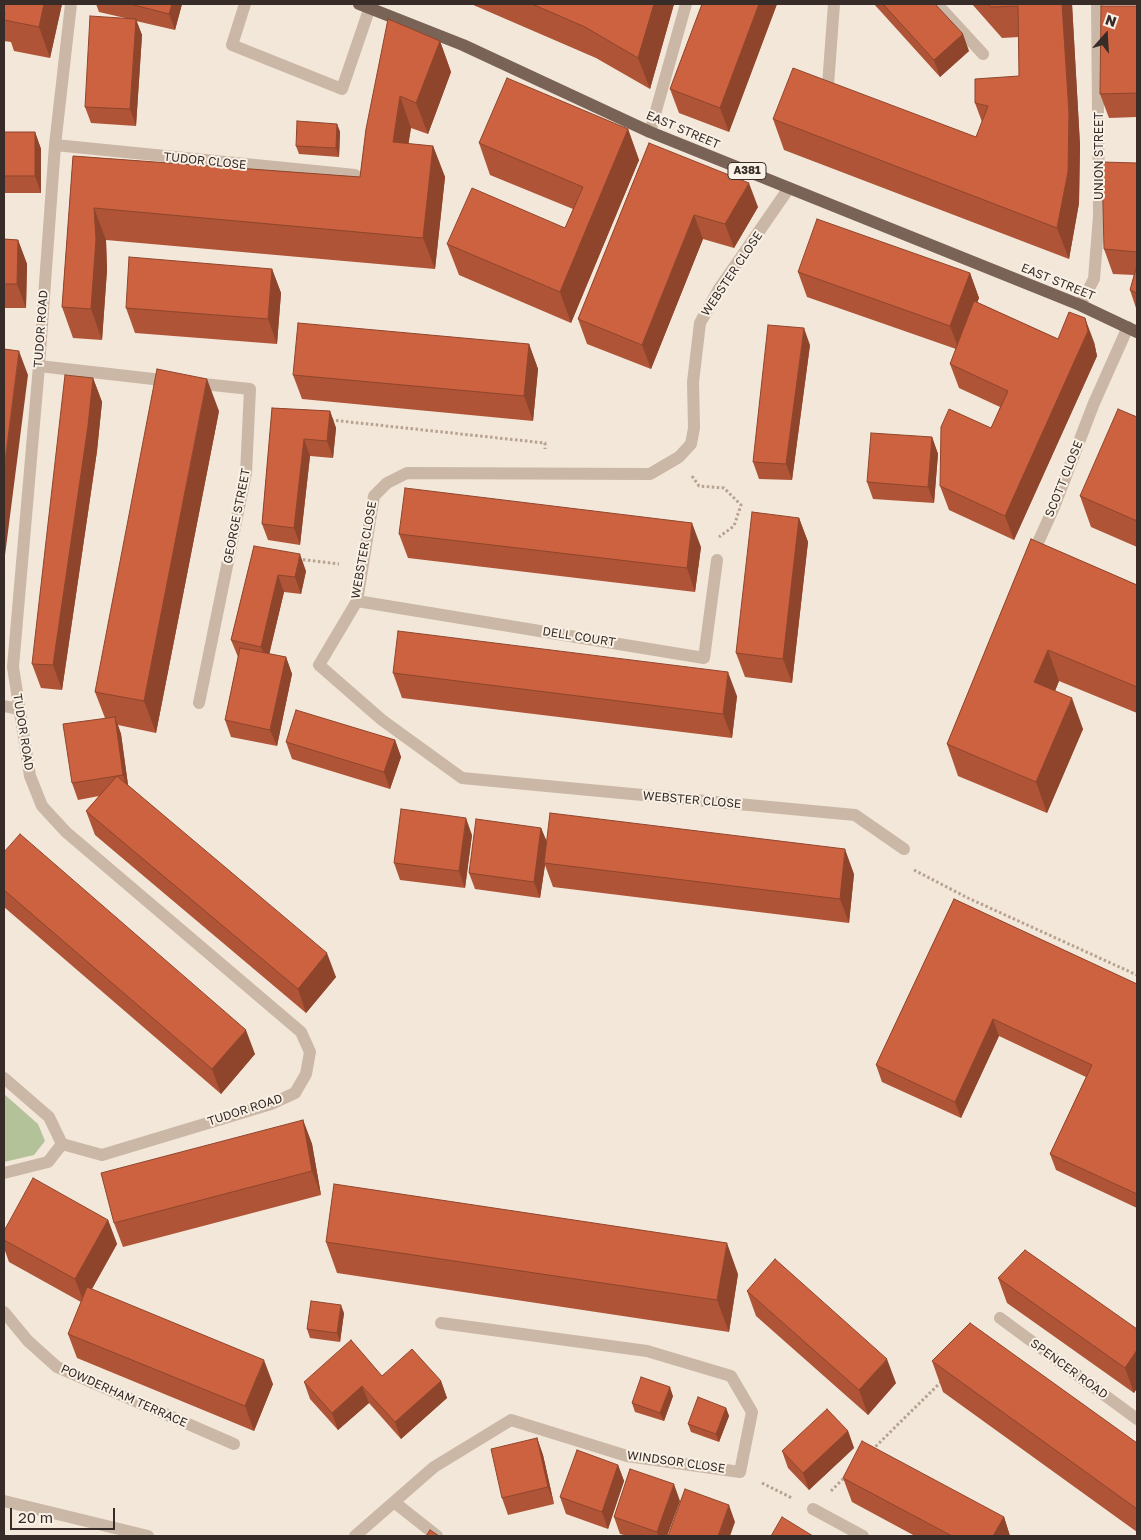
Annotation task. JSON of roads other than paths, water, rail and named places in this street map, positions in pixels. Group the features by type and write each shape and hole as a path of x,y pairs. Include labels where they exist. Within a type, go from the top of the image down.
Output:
{"main road":[{"name":"EAST STREET","path":"365,6 463,45 650,132 1080,306 1133,330"}],"street":[{"name":"TUDOR ROAD","path":"62,1144 102,1155 272,1104 295,1093 306,1074 310,1052 301,1032 66,832 42,806 30,776 18,709 13,667 39,366 54,145 71,4"},
{"path":"245,4 232,45 342,89 365,6"},
{"path":"650,132 686,4"},
{"path":"828,85 834,4"},
{"path":"937,4 983,54"},
{"name":"UNION STREET","path":"1080,306 1094,279 1099,216 1097,4"},
{"name":"TUDOR CLOSE","path":"54,145 355,175"},
{"name":"WEBSTER CLOSE","path":"789,188 719,289 700,323 693,382 694,428 690,444 679,457 650,474 407,473 387,483 374,496 357,601 319,665 382,720 462,778 855,816 904,850"},
{"name":"SCOTT CLOSE","path":"1026,568 1054,507 1094,403 1133,330"},
{"name":"GEORGE STREET","path":"39,366 250,389 246,473 199,703"},
{"name":"DELL COURT","path":"357,601 704,658 717,560"},
{"path":"4,706 18,709"},
{"path":"4,1078 49,1117 62,1144 48,1162 4,1173"},
{"name":"POWDERHAM TERRACE","path":"4,1312 28,1341 57,1367 234,1444"},
{"name":"SPENCER ROAD","path":"1000,1318 1136,1416"},
{"name":"WINDSOR CLOSE","path":"355,1536 434,1467 511,1420 627,1456 740,1472 752,1412 731,1376 647,1351 441,1323"},
{"path":"4,1501 148,1536"},
{"path":"394,1502 437,1536"},
{"path":"813,1509 863,1536"}]}
